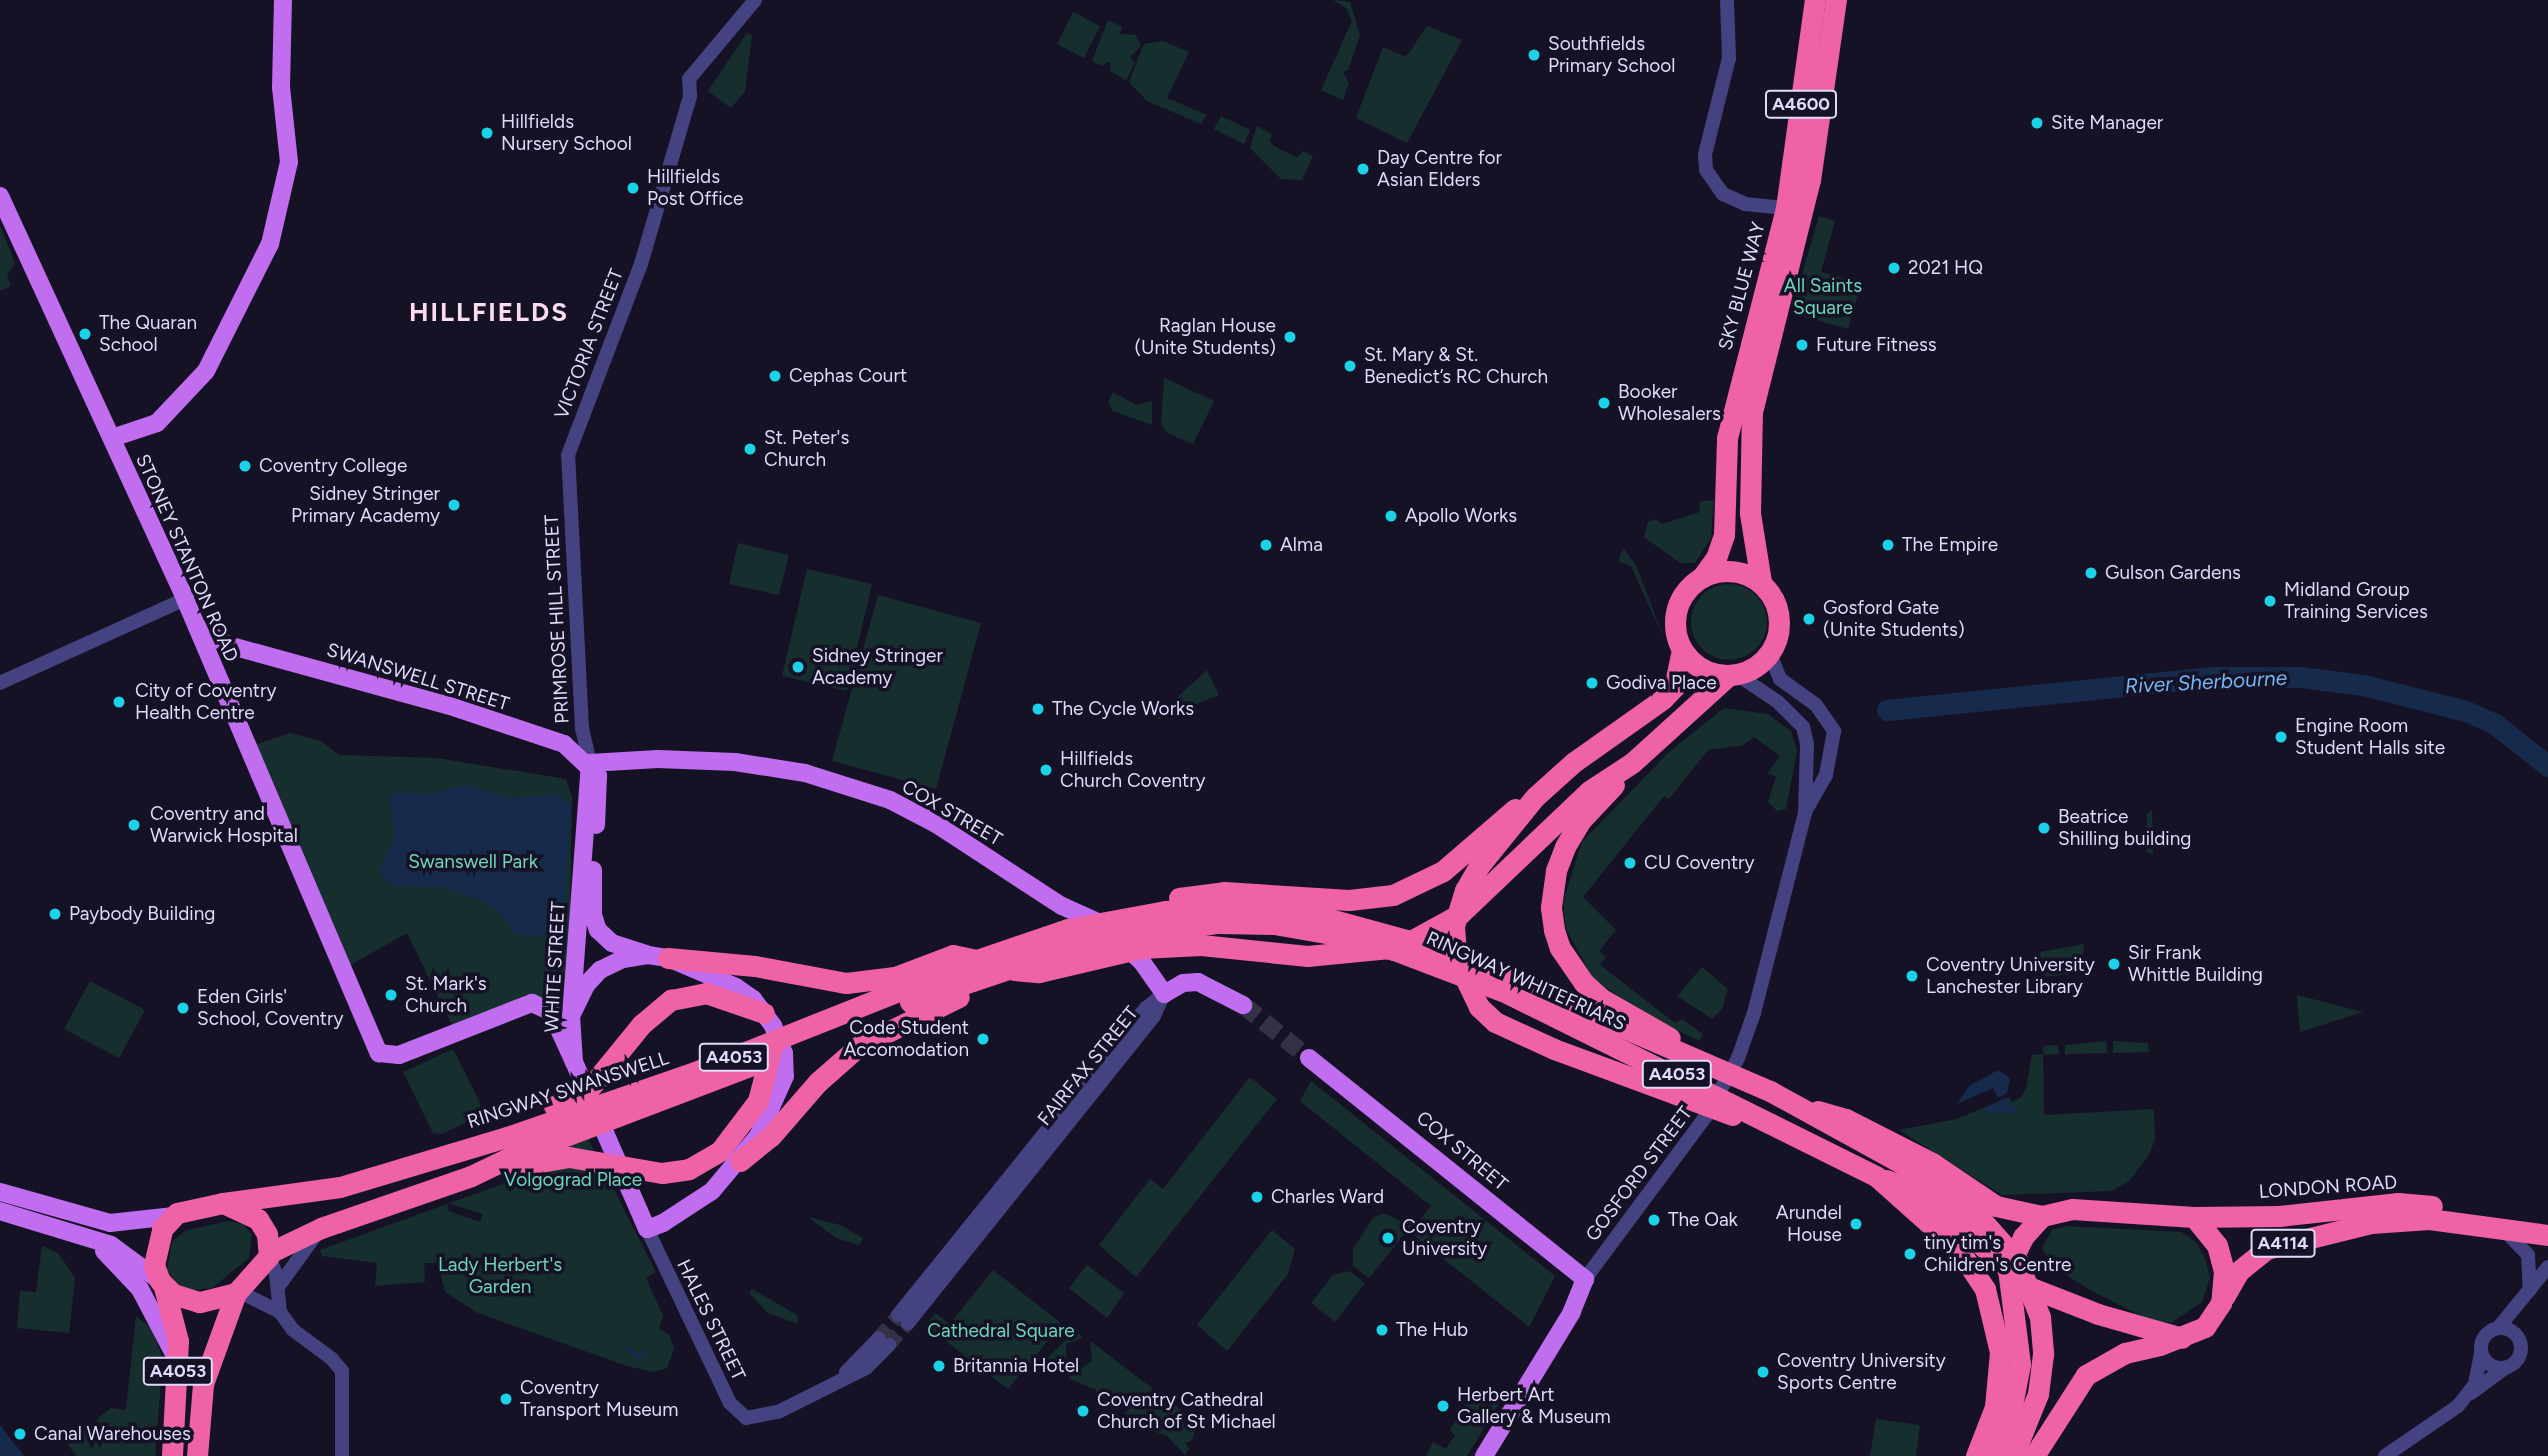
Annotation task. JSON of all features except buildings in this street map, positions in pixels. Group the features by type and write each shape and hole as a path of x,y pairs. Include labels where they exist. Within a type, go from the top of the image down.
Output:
{"highway":[{"name":"SKY BLUE WAY","path":"1702,577 1716,558 1724,535 1732,409 1786,208 1815,0"},
{"name":"SKY BLUE WAY","path":"1761,582 1750,503 1752,412 1766,343 1797,240 1822,101 1836,0"},
{"path":"1786,208 1799,197 1810,130 1822,101"},
{"path":"1702,577 1732,569 1761,582"},
{"name":"A4600","path":"1682,650 1676,615 1681,600 1702,577"},
{"name":"A4600","path":"1761,582 1776,606 1778,621 1770,654"},
{"path":"1682,650 1701,668 1732,676"},
{"path":"1068,929 1096,909 1224,892 1372,899 1424,884 1506,815 1535,797 1613,732 1663,699 1674,687 1682,650"},
{"path":"1770,654 1732,676 1632,763 1581,820 1556,871 1550,908 1560,948 1571,966 1602,999 1770,1091"},
{"path":"1004,970 1039,972 1089,957 1189,946 1316,956 1401,947 1460,914 1589,791 1632,763"},
{"path":"1535,797 1465,890 1454,927 1457,961 1468,988 1495,1022 1554,1049 1793,1137"},
{"name":"RINGWAY WHITEFRIARS","path":"907,1002 1068,929 1165,911 1242,908 1311,914 1376,929 1446,951 1806,1108 1841,1134 1923,1175 1970,1207 2004,1241 2027,1279 2040,1317 2043,1354 2032,1413 2013,1456"},
{"name":"RINGWAY WHITEFRIARS","path":"957,969 1004,970 1091,941 1154,929 1274,924 1338,935 1394,950 1507,993 1736,1103 1793,1137 1877,1177 1965,1242"},
{"path":"658,957 755,966 810,978 870,982 953,955 977,970 955,1001 859,1046 832,1067 771,1136 740,1161"},
{"name":"RINGWAY SWANSWELL","path":"269,1254 321,1228 471,1177 510,1146 957,969"},
{"path":"706,993 768,1019 767,1081 758,1101 720,1151 675,1172 510,1146 584,1095 642,1024 671,1000 706,993"},
{"name":"RINGWAY SWANSWELL","path":"223,1203 340,1186 446,1152 510,1146 907,1002"},
{"path":"1806,1108 1846,1119 1932,1163 1996,1206 2042,1216"},
{"path":"223,1203 258,1219 267,1234 269,1254"},
{"name":"A4053","path":"172,1456 179,1364 175,1318 154,1252 172,1216 195,1206 223,1203"},
{"name":"LONDON ROAD","path":"2042,1216 2072,1209 2194,1217 2279,1216 2398,1203 2548,1221"},
{"path":"1995,1456 2011,1416 2020,1364 2008,1271 2023,1237 2042,1216"},
{"path":"2194,1217 2217,1245 2225,1283 2221,1303"},
{"name":"LONDON ROAD","path":"2183,1338 2205,1327 2249,1261 2290,1240 2408,1218 2548,1235"},
{"path":"1965,1242 2044,1296 2183,1338"},
{"name":"A4053","path":"1965,1242 1985,1289 2000,1352 1995,1407 1976,1456"},
{"name":"A4053","path":"197,1456 203,1384 237,1292 269,1254"},
{"path":"162,1284 200,1302 237,1292"},
{"path":"2034,1456 2086,1375 2125,1353 2183,1338"}],"main road":[{"path":"112,438 157,423 206,371 270,244 289,162 281,86 283,0"},
{"name":"STONEY STANTON ROAD","path":"0,196 185,599 381,1054 399,1055 532,1003 551,1012 574,1062"},
{"name":"SWANSWELL STREET","path":"197,627 228,645 456,708 564,744 590,763"},
{"path":"212,662 214,648 228,645"},
{"name":"COX STREET","path":"590,763 658,759 735,762 841,782 890,800 936,824 1062,906 1098,922 1142,962 1164,994"},
{"name":"WHITE STREET","path":"590,763 598,776 593,915 603,937 658,957"},
{"name":"WHITE STREET","path":"590,763 571,1016 574,1062 647,1229"},
{"path":"571,1016 586,985 600,970 623,959 658,957 736,987 768,1019 784,1053 783,1085 758,1136 740,1161 698,1202 647,1229"},
{"path":"1164,994 1183,983 1198,982 1243,1005"},
{"name":"COX STREET","path":"1309,1058 1585,1279"},
{"path":"0,1192 110,1223 172,1216"},
{"path":"0,1211 89,1238 120,1251 162,1284"},
{"path":"89,1238 140,1289 179,1364"},
{"path":"1484,1456 1572,1312 1585,1279"}],"street":[{"name":"VICTORIA STREET","path":"568,472 573,440 635,282 690,96 689,79 755,0"},
{"path":"1727,0 1729,58 1705,154 1706,170 1723,194 1745,204 1786,208"},
{"name":"PRIMROSE HILL STREET","path":"568,472 582,738 590,763"},
{"path":"0,683 185,599"},
{"name":"GOSFORD STREET","path":"1770,654 1780,679 1816,705 1834,731 1826,775 1806,810"},
{"name":"GOSFORD STREET","path":"1585,1279 1706,1116 1738,1058 1754,1013 1806,810 1807,744 1803,727 1778,702 1732,676"},
{"name":"FAIRFAX STREET","path":"903,1319 1146,1008 1164,994"},
{"path":"278,1287 321,1228"},
{"path":"2501,1228 2528,1255 2530,1290"},
{"name":"HALES STREET","path":"647,1229 730,1403 751,1420 778,1412 838,1380 884,1341"},
{"path":"269,1254 278,1287 280,1312"},
{"path":"2467,1395 2480,1370 2482,1339 2499,1327 2522,1304 2548,1267"},
{"path":"237,1292 280,1312 293,1330 332,1359 342,1371 342,1456"},
{"path":"2387,1455 2441,1420 2467,1395 2518,1358 2517,1335 2522,1304"},
{"path":"2499,1327 2517,1335"},
{"path":"2482,1354 2490,1365 2505,1368"}],"green space":[{"path":"1333,0 1350,2 1360,35 1348,70 1343,72 1349,83 1343,100 1321,90 1352,21 1346,8"},
{"path":"1073,12 1100,26 1084,58 1057,44"},
{"path":"1108,20 1122,27 1120,34 1136,35 1141,46 1130,57 1135,63 1126,80 1110,71 1111,64 1107,61 1103,66 1092,61"},
{"path":"1427,26 1462,40 1407,143 1356,118 1383,47 1406,57"},
{"path":"747,33 752,35 745,91 731,108 708,91"},
{"path":"1163,41 1189,52 1167,98 1207,115 1201,124 1147,101 1129,82 1144,44"},
{"path":"1221,116 1250,130 1244,144 1214,129"},
{"path":"1257,126 1272,134 1269,141 1274,146 1298,158 1302,151 1313,156 1302,180 1281,179 1250,148"},
{"name":"All Saints Square","path":"1819,216 1835,221 1821,272 1861,283 1848,329 1791,313"},
{"path":"0,226 15,263 7,275 11,286 0,291"},
{"path":"1164,378 1214,401 1193,444 1167,433 1161,424"},
{"path":"1113,392 1136,405 1152,401 1152,425 1113,411 1108,402"},
{"path":"1714,500 1711,538 1695,563 1680,563 1644,537 1648,522 1655,519 1662,524 1700,512 1699,502"},
{"path":"738,543 789,555 779,595 729,584"},
{"path":"1623,548 1637,567 1664,639 1631,566 1618,561"},
{"path":"807,569 872,584 847,691 782,676"},
{"path":"1729,584 1743,587 1756,595 1764,608 1767,622 1764,636 1756,649 1743,657 1729,660 1715,657 1702,649 1694,636 1691,622 1694,608 1702,595 1715,587"},
{"path":"878,595 981,623 936,789 832,761"},
{"path":"1207,670 1219,695 1157,720 1157,716"},
{"path":"1724,708 1768,714 1791,731 1797,751 1786,809 1777,811 1768,802 1776,777 1768,773 1780,756 1754,737 1743,745 1708,750 1669,799 1664,796 1583,897 1616,930 1599,951 1606,957 1600,965 1675,1023 1682,1019 1703,1034 1699,1041 1642,1013 1593,978 1566,929 1563,902 1582,842 1668,753"},
{"name":"Swanswell Park","path":"290,733 321,741 339,755 437,758 566,779 572,798 568,1016 557,1015 550,1006 454,1029 407,933 345,968 252,746"},
{"path":"2152,810 2153,854 2147,853 2147,813"},
{"path":"2084,944 2081,973 2043,977 2040,952"},
{"path":"1702,967 1728,989 1722,1009 1712,1019 1677,996"},
{"path":"90,981 145,1010 119,1058 64,1029"},
{"path":"2297,995 2363,1012 2300,1032"},
{"path":"2106,1041 2107,1053 2065,1054 2065,1045"},
{"path":"2113,1041 2148,1043 2149,1052 2113,1053"},
{"path":"2058,1045 2059,1054 2043,1055 2044,1115 2154,1109 2155,1140 2148,1156 2130,1180 2112,1191 2002,1195 1899,1130 1957,1119 2009,1097 2012,1102 2020,1098 2026,1089 2032,1055 2043,1054 2043,1046"},
{"path":"453,1049 482,1107 477,1118 441,1134 433,1133 403,1072"},
{"path":"1250,1077 1277,1099 1136,1277 1099,1245 1150,1179 1163,1189"},
{"path":"1311,1081 1555,1276 1529,1327 1410,1232 1431,1206 1300,1101"},
{"path":"579,1121 656,1272 646,1278 663,1316 659,1329 669,1334 674,1349 667,1368 654,1372 627,1366 478,1313 445,1292 438,1263 424,1263 425,1282 375,1286 377,1263 322,1256 320,1250 447,1204 449,1211 480,1222 483,1214 448,1203 527,1175"},
{"path":"1384,1213 1411,1226 1369,1278 1353,1266 1353,1249 1373,1218"},
{"path":"808,1217 840,1225 863,1238 859,1245 836,1238"},
{"path":"228,1221 243,1224 252,1235 249,1258 212,1288 191,1290 178,1285 167,1270 172,1241 187,1230"},
{"path":"2065,1226 2181,1232 2196,1242 2205,1258 2210,1278 2202,1302 2171,1323 2151,1321 2090,1290 2052,1266 2042,1248 2052,1230"},
{"path":"1272,1230 1295,1249 1288,1274 1227,1351 1197,1325"},
{"path":"42,1246 58,1253 75,1278 69,1333 17,1328 20,1291 36,1292"},
{"path":"1087,1265 1124,1293 1107,1318 1069,1288"},
{"name":"Cathedral Square","path":"993,1270 1062,1324 1008,1389 925,1325 935,1313 950,1324"},
{"path":"1349,1271 1365,1283 1335,1322 1311,1303 1333,1275"},
{"path":"752,1289 797,1315 798,1324 768,1313 749,1293"},
{"path":"136,1316 151,1328 163,1358 155,1456 76,1456 67,1443 111,1408 126,1410"},
{"path":"1076,1330 1083,1338 1066,1344 1067,1362 1058,1373 1042,1363"},
{"path":"1090,1341 1198,1423 1192,1440 1185,1443 1189,1449 1185,1455 1166,1435 1139,1427 1140,1420 1125,1416 1125,1409 1110,1406 1110,1399 1096,1397 1096,1390 1068,1378 1092,1361"},
{"path":"1486,1387 1503,1397 1467,1456 1426,1456 1433,1442 1446,1449 1455,1435 1450,1430 1468,1399 1476,1403"},
{"path":"1876,1419 1920,1425 1916,1456 1870,1456"}],"water":[{"path":"466,785 511,798 554,794 571,804 563,920 548,934 530,937 514,932 498,911 481,900 439,887 393,886 382,876 380,869 395,839 389,796 398,792 429,794"},
{"path":"1998,1070 2010,1078 2007,1093 1998,1098 1993,1088 1957,1104 1969,1086"},
{"path":"2006,1098 2019,1112 1988,1114 1985,1108"},
{"path":"0,1425 24,1456 0,1456"}],"waterway":[{"name":"River Sherbourne","path":"1887,710 2214,677 2301,677 2363,685 2466,711 2495,724 2548,766"},
{"path":"628,1349 640,1357 646,1353"}],"tunnel":[{"path":"1243,1005 1309,1058"},
{"path":"879,1338 898,1315"},
{"path":"889,1345 908,1323"}],"place":[{"name":"Southfields Primary School","path":"1534,55"},
{"name":"Site Manager","path":"2037,123"},
{"name":"Hillfields Nursery School","path":"487,133"},
{"name":"Day Centre for Asian Elders","path":"1363,169"},
{"name":"Hillfields Post Office","path":"633,188"},
{"name":"2021 HQ","path":"1894,268"},
{"name":"The Quaran School","path":"85,334"},
{"name":"Raglan House (Unite Students)","path":"1290,337"},
{"name":"Future Fitness","path":"1802,345"},
{"name":"St. Mary & St. Benedict’s RC Church","path":"1350,366"},
{"name":"Cephas Court","path":"775,376"},
{"name":"Booker Wholesalers","path":"1604,403"},
{"name":"St. Peter's Church","path":"750,449"},
{"name":"Coventry College","path":"245,466"},
{"name":"Sidney Stringer Primary Academy","path":"454,505"},
{"name":"Apollo Works","path":"1391,516"},
{"name":"Alma","path":"1266,545"},
{"name":"The Empire","path":"1888,545"},
{"name":"Gulson Gardens","path":"2091,573"},
{"name":"Midland Group Training Services","path":"2270,601"},
{"name":"Gosford Gate (Unite Students)","path":"1809,619"},
{"name":"Sidney Stringer Academy","path":"798,667"},
{"name":"Godiva Place","path":"1592,683"},
{"name":"City of Coventry Health Centre","path":"119,702"},
{"name":"The Cycle Works","path":"1038,709"},
{"name":"Engine Room Student Halls site","path":"2281,737"},
{"name":"Hillfields Church Coventry","path":"1046,770"},
{"name":"Coventry and Warwick Hospital","path":"134,825"},
{"name":"Beatrice Shilling building","path":"2044,828"},
{"name":"CU Coventry","path":"1630,863"},
{"name":"Paybody Building","path":"55,914"},
{"name":"Sir Frank Whittle Building","path":"2114,964"},
{"name":"Coventry University Lanchester Library","path":"1912,976"},
{"name":"St. Mark's Church","path":"391,995"},
{"name":"Eden Girls' School, Coventry","path":"183,1008"},
{"name":"Code Student Accomodation","path":"983,1039"},
{"name":"Charles Ward","path":"1257,1197"},
{"name":"The Oak","path":"1654,1220"},
{"name":"Arundel House","path":"1856,1224"},
{"name":"Coventry University","path":"1388,1238"},
{"name":"tiny tim's Children's Centre","path":"1910,1254"},
{"name":"The Hub","path":"1382,1330"},
{"name":"Britannia Hotel","path":"939,1366"},
{"name":"Coventry University Sports Centre","path":"1763,1372"},
{"name":"Coventry Transport Museum","path":"506,1399"},
{"name":"Herbert Art Gallery & Museum","path":"1443,1406"},
{"name":"Coventry Cathedral Church of St Michael","path":"1083,1411"},
{"name":"Canal Warehouses","path":"20,1434"}],"district":[{"name":"HILLFIELDS","path":"489,313"}],"park label":[{"name":"Volgograd Place","path":"573,1180"},
{"name":"Lady Herbert's Garden","path":"500,1276"}]}
